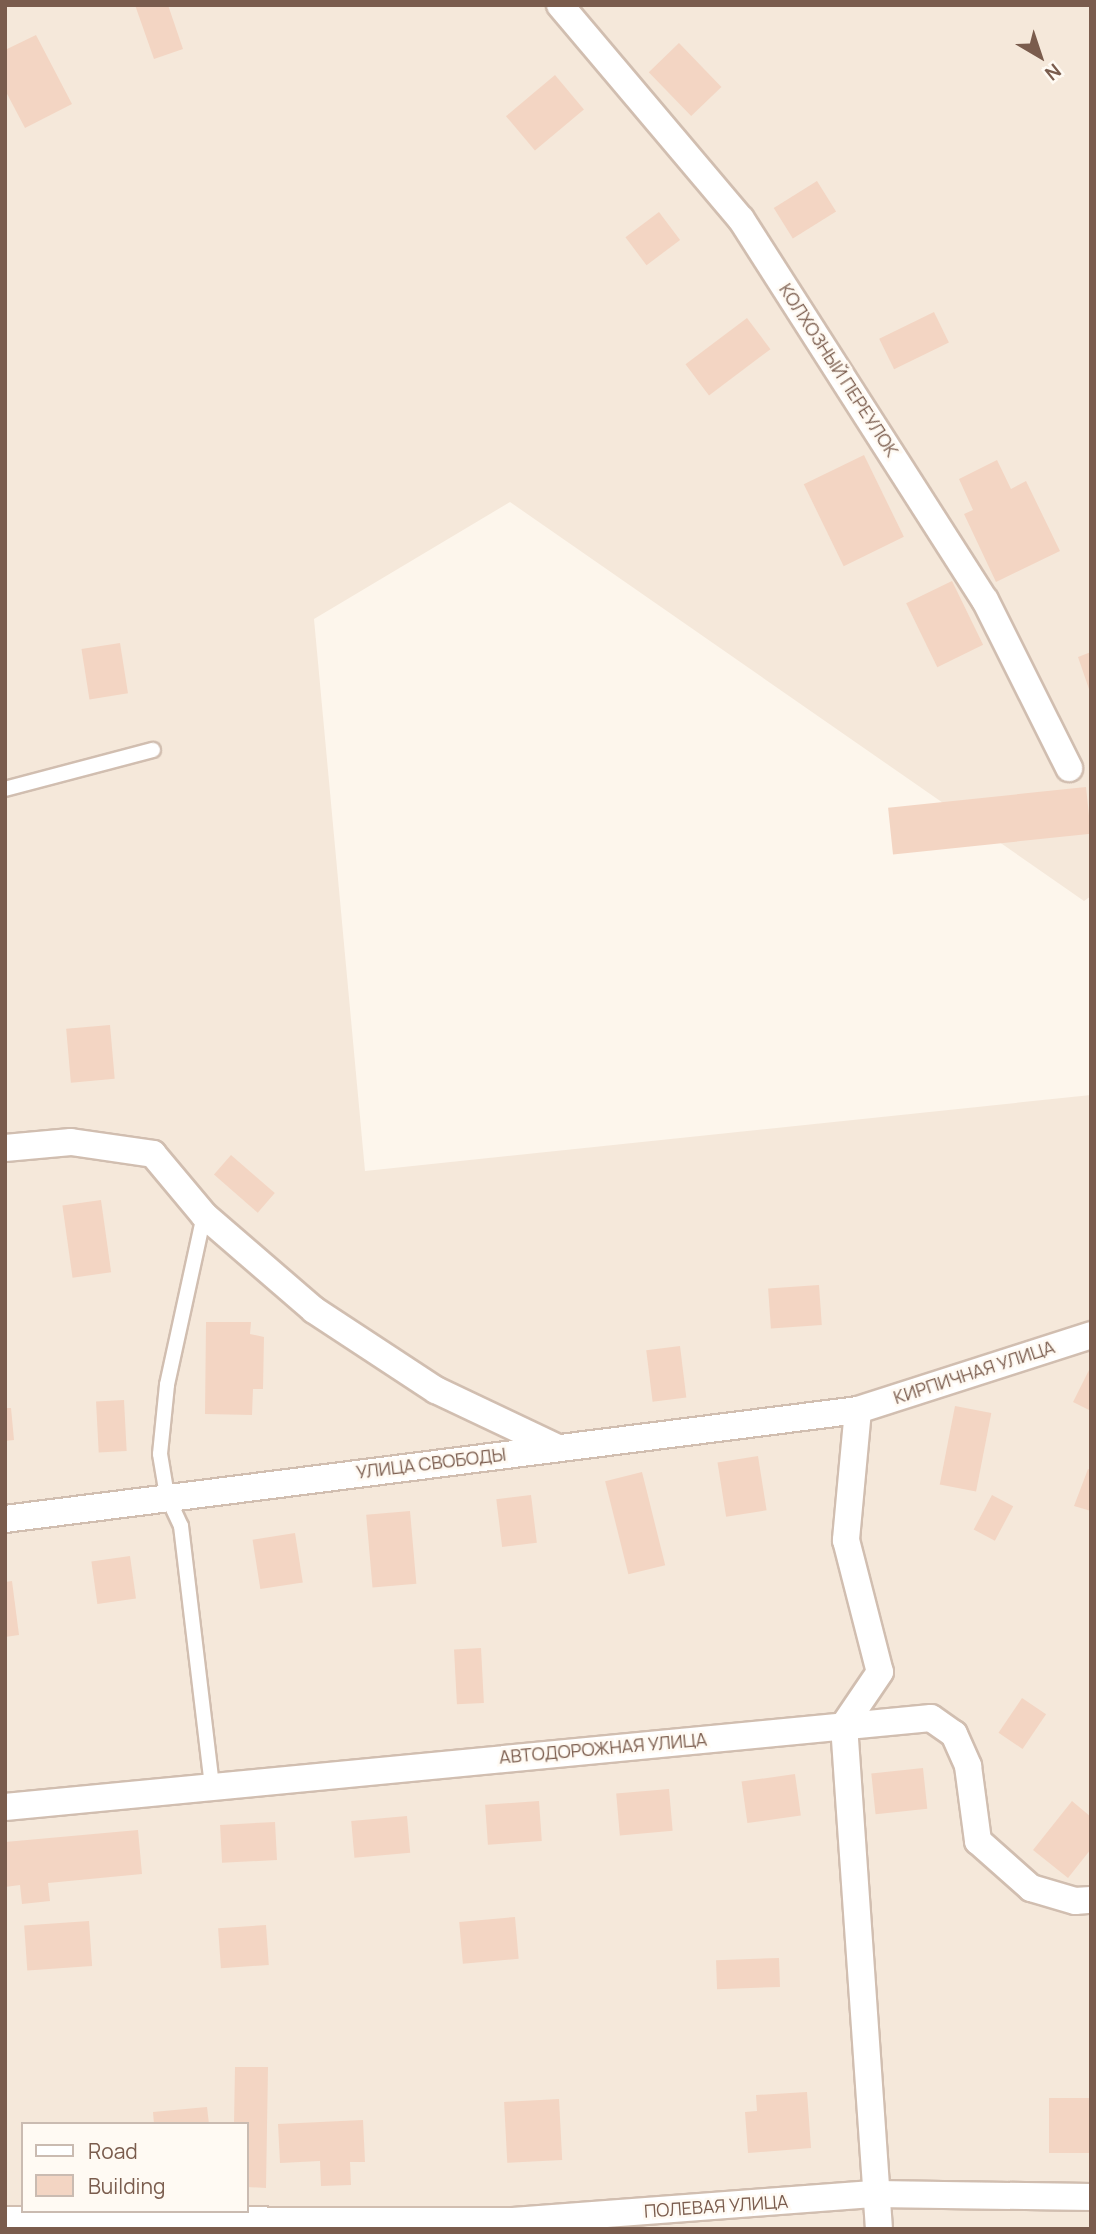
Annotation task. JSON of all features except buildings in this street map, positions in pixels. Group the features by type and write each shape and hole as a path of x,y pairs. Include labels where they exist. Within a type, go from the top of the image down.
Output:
{"street":[{"name":"КОЛХОЗНЫЙ ПЕРЕУЛОК","path":"560,5 741,219 985,600 1069,768"},
{"path":"5,1148 71,1142 153,1154 204,1214 314,1310 436,1390 557,1447"},
{"name":"КИРПИЧНАЯ УЛИЦА","path":"858,1410 1091,1335"},
{"path":"858,1410 846,1540 880,1672 844,1725 879,2229"},
{"name":"УЛИЦА СВОБОДЫ","path":"5,1519 167,1496 858,1410"},
{"name":"АВТОДОРОЖНАЯ УЛИЦА","path":"5,1807 931,1718 954,1734 968,1766 978,1841 1031,1888 1075,1900 1091,1900"},
{"name":"ПОЛЕВАЯ УЛИЦА","path":"5,2220 513,2221 876,2194 1091,2197"}],"lane":[{"path":"5,789 153,750"},
{"path":"204,1214 167,1385 160,1454 167,1496 181,1526 212,1785"}],"shaded area":[{"path":"5,5 1091,5 1091,896 1084,901 510,502 314,619 365,1171 1091,1095 1091,2229 5,2229"}]}
